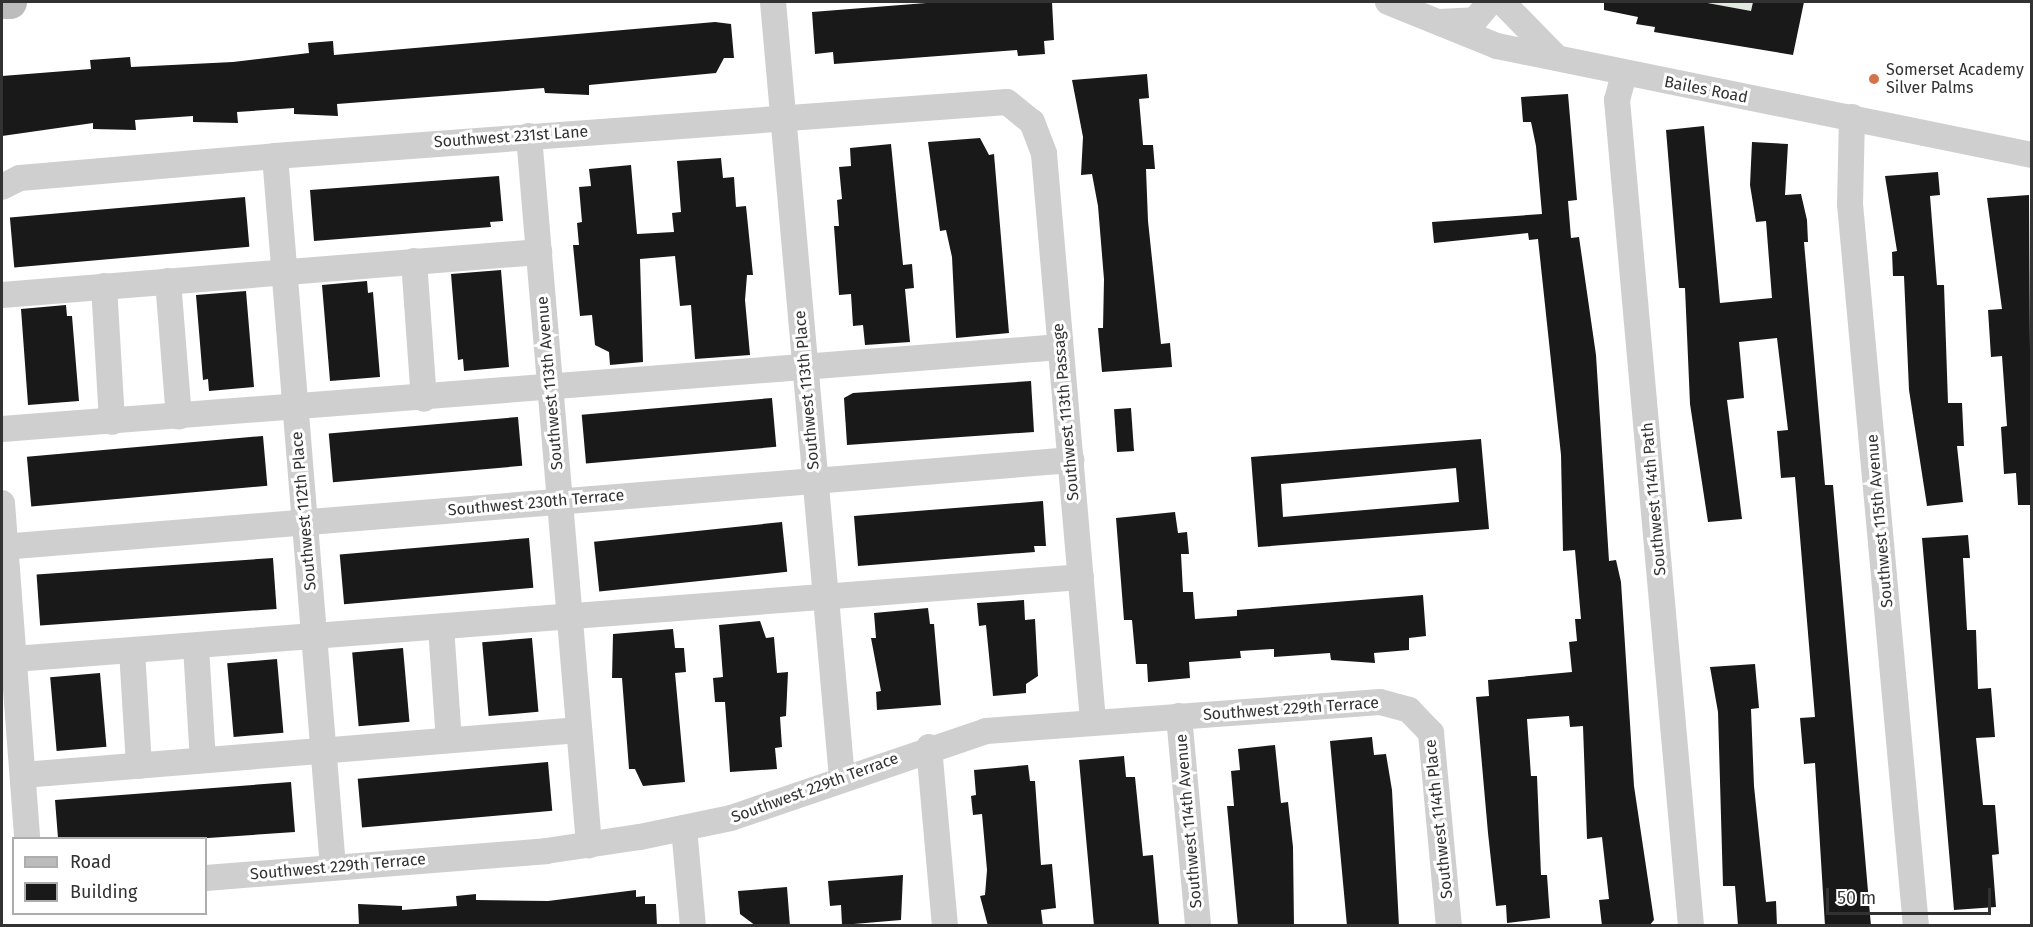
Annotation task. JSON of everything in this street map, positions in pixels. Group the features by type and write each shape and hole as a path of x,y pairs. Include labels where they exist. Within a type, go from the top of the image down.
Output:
{"street":[{"path":"2,2 10,2"},
{"name":"Southwest 113th Place","path":"773,2 842,778"},
{"name":"Bailes Road","path":"1388,2 1432,22 1497,46 1624,74 1852,117 2031,155"},
{"path":"1432,22 1475,20 1490,2"},
{"path":"1502,2 1529,35 1559,59"},
{"name":"Southwest 114th Path","path":"1624,74 1617,100 1691,926"},
{"name":"Southwest 231st Lane","path":"2,187 20,178 981,100 1007,102 1021,111"},
{"name":"Southwest 113th Passage","path":"1021,111 1036,129 1044,154 1093,721"},
{"name":"Southwest 115th Avenue","path":"1852,117 1850,204 1916,926"},
{"name":"Southwest 113th Avenue","path":"529,136 589,845"},
{"name":"Southwest 112th Place","path":"275,156 333,867"},
{"path":"2,295 539,252"},
{"path":"414,261 424,399"},
{"path":"168,281 178,417"},
{"path":"104,286 112,422"},
{"path":"2,429 296,409 1060,347"},
{"name":"Southwest 230th Terrace","path":"4,547 1071,460"},
{"path":"2,503 27,837"},
{"path":"14,659 196,647 1081,577"},
{"path":"441,627 449,740"},
{"path":"196,647 204,760"},
{"path":"132,651 138,766"},
{"name":"Southwest 229th Terrace","path":"207,878 589,845 684,828 731,818 929,747 986,730 1380,702 1420,717"},
{"name":"Southwest 114th Avenue","path":"1179,716 1198,926"},
{"name":"Southwest 114th Place","path":"1420,717 1433,741 1449,926"},
{"path":"23,775 579,730"},
{"path":"929,747 945,926"},
{"path":"684,828 693,926"}],"shaded area":[{"path":"1702,2 1753,2 1751,11"}],"building":[{"path":"939,2 1052,2 1054,40 1044,41 1045,54 1018,56 1017,50 834,64 833,52 815,54 812,12"},
{"path":"1604,2 1702,2 1751,11 1753,2 1804,2 1793,55 1654,32 1655,27 1636,24 1638,17 1604,10"},
{"path":"715,22 731,24 734,58 724,58 716,73 589,85 589,95 545,93 544,88 337,104 338,116 294,114 294,108 237,112 238,123 193,122 193,116 135,120 136,130 93,129 93,123 2,136 2,76 91,69 90,60 130,57 131,67 233,62 309,53 308,43 333,41 334,55"},
{"path":"1147,74 1149,98 1139,99 1143,145 1153,145 1155,169 1146,169 1148,221 1161,344 1170,343 1172,367 1102,372 1098,328 1103,328 1104,279 1098,206 1092,174 1081,175 1083,137 1072,80"},
{"path":"1568,94 1577,200 1568,201 1571,238 1579,237 1596,355 1609,561 1616,560 1621,582 1634,786 1654,920 1649,926 1602,926 1599,900 1609,899 1602,837 1587,839 1583,726 1570,727 1569,716 1527,719 1531,776 1537,776 1541,875 1547,875 1550,918 1507,923 1506,905 1496,906 1488,833 1476,697 1489,696 1488,680 1572,672 1569,642 1577,641 1575,619 1581,619 1575,550 1563,551 1561,455 1538,239 1529,240 1528,233 1434,243 1432,222 1542,214 1536,146 1531,122 1523,122 1521,97"},
{"path":"1704,126 1720,303 1772,298 1766,221 1756,222 1750,185 1752,142 1788,144 1785,195 1801,194 1807,220 1808,242 1804,242 1825,485 1833,485 1871,926 1825,926 1815,763 1804,764 1800,718 1815,717 1795,477 1781,478 1777,431 1788,430 1777,338 1739,342 1744,398 1727,400 1742,519 1708,522 1690,404 1685,288 1679,288 1666,130"},
{"path":"980,138 989,155 994,154 1009,333 956,338 952,257 946,230 940,231 928,142"},
{"path":"891,144 903,265 912,264 914,288 905,289 910,342 865,345 863,325 853,326 851,294 839,295 834,226 839,226 837,200 842,199 839,167 851,166 850,148"},
{"path":"721,158 723,178 734,177 736,207 746,206 753,275 747,275 745,300 750,355 695,359 691,305 680,306 675,256 640,259 643,362 610,365 609,352 595,345 592,315 580,316 573,245 579,245 577,223 582,222 579,187 591,186 589,169 631,165 637,234 674,232 672,213 681,212 677,161"},
{"path":"1938,172 1940,195 1930,196 1937,285 1944,285 1948,403 1962,403 1964,446 1957,446 1963,502 1927,506 1909,390 1904,276 1893,276 1892,252 1897,251 1885,176"},
{"path":"499,176 503,221 490,222 491,227 314,241 310,190"},
{"path":"2029,195 2031,505 2018,505 2016,473 2004,474 2001,427 2007,426 2002,356 1991,357 1988,310 2002,309 1987,198"},
{"path":"245,197 249,247 14,267 10,218"},
{"path":"501,270 509,367 464,371 463,359 458,360 451,274"},
{"path":"367,281 368,293 373,292 380,377 330,381 322,285"},
{"path":"246,291 254,387 209,391 208,379 203,380 196,295"},
{"path":"66,305 67,316 72,316 79,401 28,405 21,309"},
{"path":"1031,381 1034,432 847,445 844,398 853,393"},
{"path":"772,398 776,447 586,463 582,415"},
{"path":"1131,408 1134,451 1117,452 1114,409"},
{"path":"518,417 522,466 333,482 329,434"},
{"path":"263,436 267,486 31,506 27,457"},
{"path":"1481,439 1489,529 1258,547 1251,457","holes":["1456,468 1459,502 1283,517 1281,484"]},
{"path":"1043,501 1046,546 1034,546 1035,552 858,566 854,516"},
{"path":"1175,512 1178,533 1187,532 1189,554 1181,554 1183,592 1193,592 1195,619 1237,616 1237,610 1423,595 1426,636 1409,638 1409,650 1374,653 1375,663 1331,660 1330,653 1274,657 1274,649 1240,651 1241,658 1189,662 1190,678 1148,682 1147,664 1136,664 1132,620 1124,620 1116,518"},
{"path":"782,522 787,572 599,591 594,542"},
{"path":"1968,535 1970,558 1963,558 1967,630 1976,630 1978,689 1991,688 1995,737 1976,738 1983,805 1995,805 1999,854 1992,855 1996,907 1954,910 1922,538"},
{"path":"529,538 533,588 344,604 340,555"},
{"path":"273,558 277,609 40,625 37,575"},
{"path":"1024,600 1025,620 1035,619 1038,676 1026,684 1026,693 993,696 986,625 979,626 977,603"},
{"path":"928,608 930,624 934,624 941,705 877,710 876,692 881,691 871,638 876,638 874,613"},
{"path":"760,621 766,638 774,637 777,673 788,672 786,716 780,717 782,747 775,748 777,769 730,772 725,702 715,702 713,678 723,677 719,625"},
{"path":"673,629 675,648 684,648 686,672 675,673 685,782 643,786 635,769 629,769 622,678 612,678 613,634"},
{"path":"532,638 538,712 489,716 482,642"},
{"path":"403,648 409,722 359,726 352,652"},
{"path":"277,659 283,733 234,737 227,663"},
{"path":"1755,664 1759,708 1751,709 1754,786 1766,902 1776,901 1777,926 1738,926 1735,886 1723,886 1718,712 1710,667"},
{"path":"100,673 106,747 57,751 50,677"},
{"path":"1372,737 1374,755 1386,754 1392,790 1399,926 1347,926 1330,741"},
{"path":"1275,745 1281,803 1288,802 1293,847 1294,926 1238,926 1227,806 1234,806 1231,771 1240,770 1238,749"},
{"path":"1124,756 1126,777 1135,777 1143,856 1153,855 1159,924 1094,926 1079,760"},
{"path":"548,762 552,811 362,827 358,779"},
{"path":"1028,765 1030,781 1035,781 1041,865 1052,864 1056,908 1041,910 1043,926 988,926 980,896 985,895 987,870 982,814 973,815 971,796 976,795 974,770"},
{"path":"291,782 295,832 208,838 58,837 55,800"},
{"path":"903,875 901,920 842,925 841,905 830,906 828,881"},
{"path":"787,887 790,926 756,926 740,914 738,891"},
{"path":"636,890 636,897 645,896 645,904 656,904 657,926 359,926 358,904 402,906 402,910 457,906 456,896 476,894 476,900 548,901"}],"place":[{"name":"Somerset Academy Silver Palms","path":"1874,79"}]}
